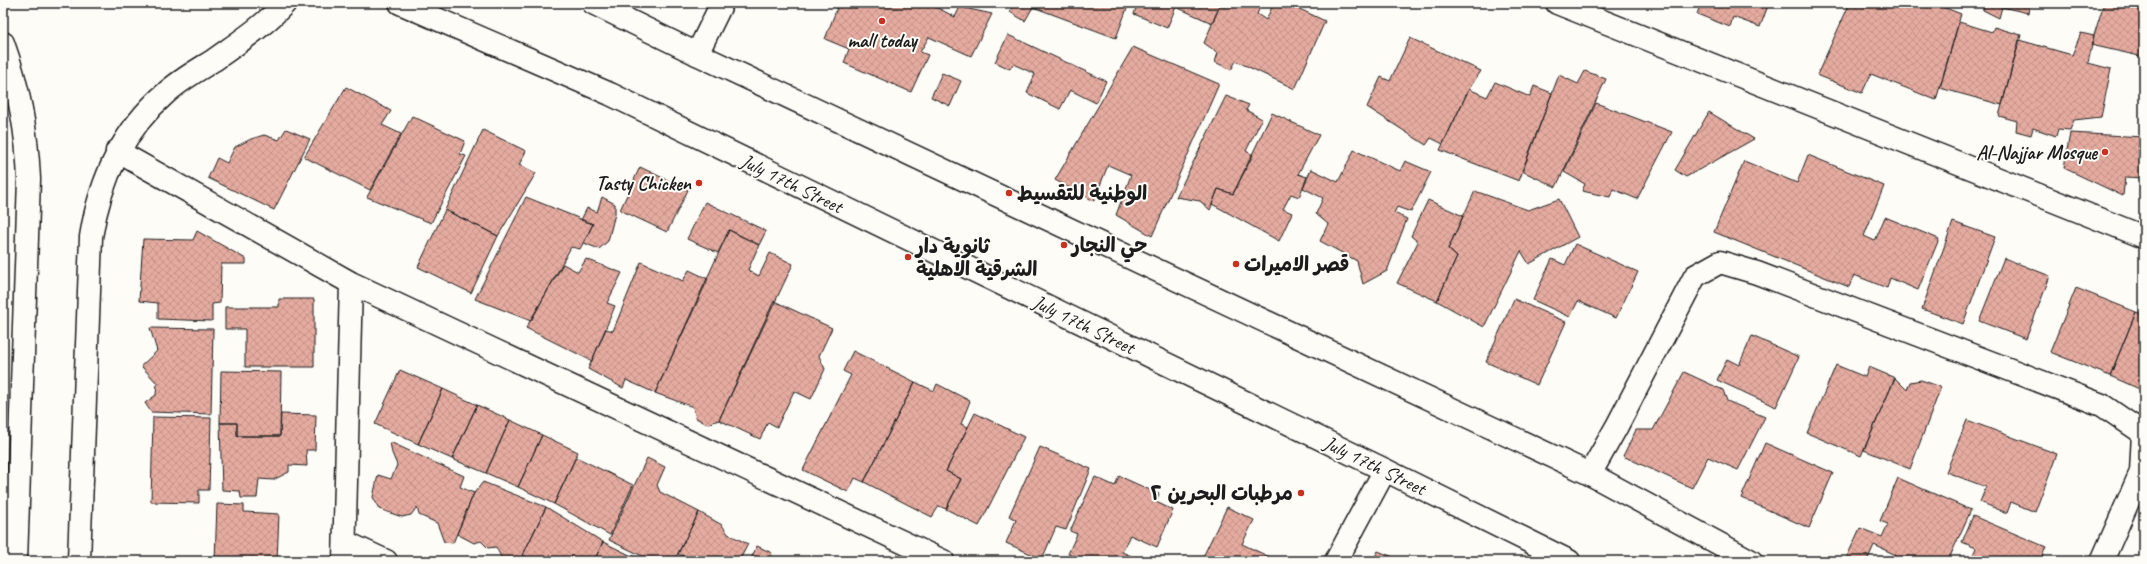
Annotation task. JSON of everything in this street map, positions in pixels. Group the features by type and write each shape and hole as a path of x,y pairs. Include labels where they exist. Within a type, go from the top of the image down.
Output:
{"street":[{"path":"79,561 91,237 96,208 104,179 117,151 131,129 167,91 255,32 285,3"},
{"name":"July 17th Street","path":"400,3 610,94 1385,470 1569,561"},
{"path":"593,3 697,54 1590,474 1717,553 1751,561"},
{"path":"697,54 722,3"},
{"path":"1557,3 2144,237"},
{"path":"3,43 20,100 27,139 29,179 16,561"},
{"path":"117,151 351,283 943,561"},
{"path":"1590,474 1617,426 1695,276 1720,262 1757,273 2102,405 2143,433 2141,472 2102,561"},
{"path":"351,283 344,551 386,561"},
{"path":"1336,561 1385,470"}],"building":[{"path":"839,3 935,3 934,6 955,17 960,7 992,14 971,56 929,37 920,52 928,55 911,92 844,63 849,49 825,39"},
{"path":"1014,3 1129,3 1116,38 1033,7 1025,21 1010,12"},
{"path":"1138,3 1221,3 1212,23 1176,7 1167,28 1134,14"},
{"path":"1221,3 1262,3 1257,14 1266,20 1274,3 1287,3 1325,21 1295,89 1236,61 1231,70 1215,62 1218,53 1204,43"},
{"path":"1692,3 1769,3 1760,27 1733,17 1730,27 1697,14 1700,6"},
{"path":"1850,3 1933,3 1961,14 1936,100 1871,74 1862,93 1817,75"},
{"path":"1984,3 2030,3 2028,13 2002,7 1999,18 1983,10"},
{"path":"2104,3 2144,3 2144,57 2091,45"},
{"path":"1959,22 1992,32 1994,27 2021,35 2002,105 1940,88"},
{"path":"2081,33 2094,36 2088,63 2111,69 2101,117 2074,120 2070,130 2058,129 2056,136 2033,128 2031,135 2016,131 2017,121 1999,116 2019,40 2072,55"},
{"path":"1008,35 1106,81 1096,103 1070,90 1060,109 1027,93 1035,74 1013,64 1010,69 995,62"},
{"path":"1410,38 1481,71 1469,89 1443,144 1431,138 1426,145 1367,107 1381,77 1390,81"},
{"path":"1133,47 1219,84 1152,236 1116,215 1131,175 1108,165 1094,201 1055,180"},
{"path":"1585,71 1606,79 1556,187 1522,171 1559,75 1578,84"},
{"path":"942,73 961,81 950,106 931,97"},
{"path":"1495,82 1530,97 1534,86 1552,93 1519,181 1440,150 1469,89 1487,97"},
{"path":"346,87 391,111 382,125 401,134 370,190 304,157"},
{"path":"1226,96 1249,105 1246,110 1262,119 1246,151 1253,155 1233,194 1218,189 1210,210 1200,201 1176,197"},
{"path":"1596,103 1672,132 1637,199 1613,189 1610,197 1582,191 1585,184 1564,172"},
{"path":"1709,112 1754,139 1686,177 1675,170"},
{"path":"1272,113 1319,135 1298,174 1307,177 1299,197 1291,194 1283,209 1292,213 1279,241 1212,204 1218,189 1233,194"},
{"path":"412,116 465,141 460,154 466,156 431,223 367,197"},
{"path":"286,129 310,139 274,210 208,178 217,158 227,163 235,147 251,139 264,135 279,140"},
{"path":"483,130 526,151 519,165 536,173 498,236 445,210"},
{"name":"Al-Najjar Mosque","path":"2070,133 2144,137 2144,178 2125,177 2123,196 2064,168"},
{"path":"1354,150 1400,171 1405,161 1431,172 1411,212 1397,207 1394,213 1407,219 1387,271 1363,284 1357,261 1320,241 1328,224 1316,214 1323,198 1303,188 1311,169 1338,182"},
{"path":"1808,155 1884,186 1864,236 1875,241 1885,217 1939,239 1918,290 1890,278 1887,288 1854,275 1849,287 1714,232 1744,161 1797,183"},
{"path":"640,167 688,190 667,232 620,210"},
{"path":"1475,191 1528,210 1559,199 1578,237 1529,264 1521,251 1484,327 1437,301 1457,257 1448,249"},
{"path":"526,197 593,224 580,249 571,247 531,321 475,299"},
{"path":"602,197 615,204 615,214 608,241 599,249 584,243 593,224 581,220 587,208 597,212"},
{"path":"1428,200 1463,216 1448,249 1457,257 1437,301 1397,283 1418,242 1411,236"},
{"path":"705,202 766,231 759,245 729,230 718,253 687,239"},
{"path":"445,210 498,236 471,293 418,267"},
{"path":"1953,222 1995,237 1963,324 1922,309"},
{"path":"729,230 759,245 748,270 759,276 770,253 793,264 719,420 707,424 696,418 693,407 655,393"},
{"path":"197,231 246,259 246,264 221,264 220,303 212,304 212,321 158,319 158,303 139,301 143,239 193,240"},
{"path":"1575,244 1638,272 1616,318 1578,301 1570,317 1533,300 1552,259 1565,265"},
{"path":"2004,258 2050,276 2026,339 1979,321"},
{"path":"586,259 622,273 607,303 615,306 592,361 526,328 563,264 578,272"},
{"path":"641,262 683,281 689,270 708,279 655,393 626,380 623,388 588,369 606,329 613,331"},
{"path":"2076,288 2136,312 2110,376 2050,352"},
{"path":"279,299 314,299 314,367 245,367 245,329 225,329 225,307 279,307"},
{"path":"1514,299 1566,322 1537,385 1486,362"},
{"path":"774,301 832,328 819,356 825,369 811,399 794,391 777,427 768,422 760,439 719,420"},
{"path":"2136,312 2144,315 2144,391 2110,376"},
{"path":"150,328 213,329 211,414 151,412 145,403 156,395 157,383 141,366 157,351"},
{"path":"1752,336 1799,357 1776,407 1717,380 1727,359 1739,365"},
{"path":"853,351 915,382 864,482 855,478 848,492 803,470 851,375 843,371"},
{"path":"1836,365 1865,377 1869,367 1895,378 1861,456 1807,433"},
{"path":"400,370 443,389 418,444 375,424"},
{"path":"221,371 281,372 280,436 237,436 237,423 220,423"},
{"path":"1684,372 1723,390 1727,401 1765,417 1738,470 1708,457 1692,488 1623,456 1636,430 1653,430"},
{"path":"1895,378 1907,390 1910,382 1921,380 1941,387 1910,469 1864,450"},
{"path":"915,382 934,391 937,384 970,401 961,424 968,427 946,471 961,479 946,509 939,506 932,517 864,482"},
{"path":"443,389 477,405 452,459 418,444"},
{"path":"477,405 510,420 486,473 452,459"},
{"path":"975,413 1024,437 979,526 946,509 961,479 946,471"},
{"path":"281,414 316,415 315,450 306,450 307,466 289,465 289,472 273,480 259,479 257,498 241,498 240,491 222,490 220,423 237,423 237,436 280,436"},
{"path":"153,417 211,418 209,490 199,490 199,503 151,502"},
{"path":"510,420 542,435 518,487 486,473"},
{"path":"1967,420 2057,454 2035,512 2011,502 2007,513 1980,502 1986,487 1946,472"},
{"path":"542,435 578,452 554,504 518,487"},
{"path":"390,442 464,476 460,487 474,493 453,543 444,542 437,523 419,515 417,507 411,515 402,517 379,509 373,497 378,475 391,479 397,465 392,453"},
{"path":"1765,443 1833,473 1809,528 1741,498"},
{"path":"1040,447 1091,469 1066,530 1056,527 1042,559 1006,543 1016,520 1009,516"},
{"path":"576,457 633,485 610,535 554,504"},
{"path":"647,458 665,467 657,485 660,492 699,512 674,561 653,561 609,540"},
{"path":"1119,476 1159,494 1156,502 1173,510 1157,547 1130,535 1122,552 1138,559 1137,561 1083,561 1068,554 1077,534 1070,531 1095,477 1115,486"},
{"path":"1898,478 1971,510 1948,561 1893,561 1896,555 1874,545 1867,561 1845,561 1860,528 1882,537 1888,524 1880,521"},
{"path":"483,482 546,507 520,561 505,561 502,559 496,547 488,548 481,541 474,543 457,534 474,493"},
{"path":"217,504 244,505 244,512 279,514 277,561 215,561"},
{"path":"546,507 603,542 594,561 534,561 523,555"},
{"path":"1227,507 1254,520 1242,544 1278,561 1201,561"},
{"path":"699,512 722,525 728,534 748,544 739,561 696,561 678,554"},
{"path":"1973,516 2046,547 2040,561 1970,561 1976,548 1962,542"},
{"path":"603,542 642,561 594,561"},
{"path":"757,546 772,553 769,561 750,561"},
{"path":"1378,551 1403,561 1373,561"}],"place":[{"name":"mall today","path":"882,21"},
{"name":"Al-Najjar Mosque","path":"2105,152"},
{"name":"Tasty Chicken","path":"699,183"},
{"name":"الوطنية للتقسيط","path":"1009,193"},
{"name":"حي النجار","path":"1064,245"},
{"name":"ثانوية دار الشرقية الاهلية","path":"908,257"},
{"name":"قصر الاميرات","path":"1236,264"},
{"name":"مرطبات البحرين ٢","path":"1301,493"}]}
